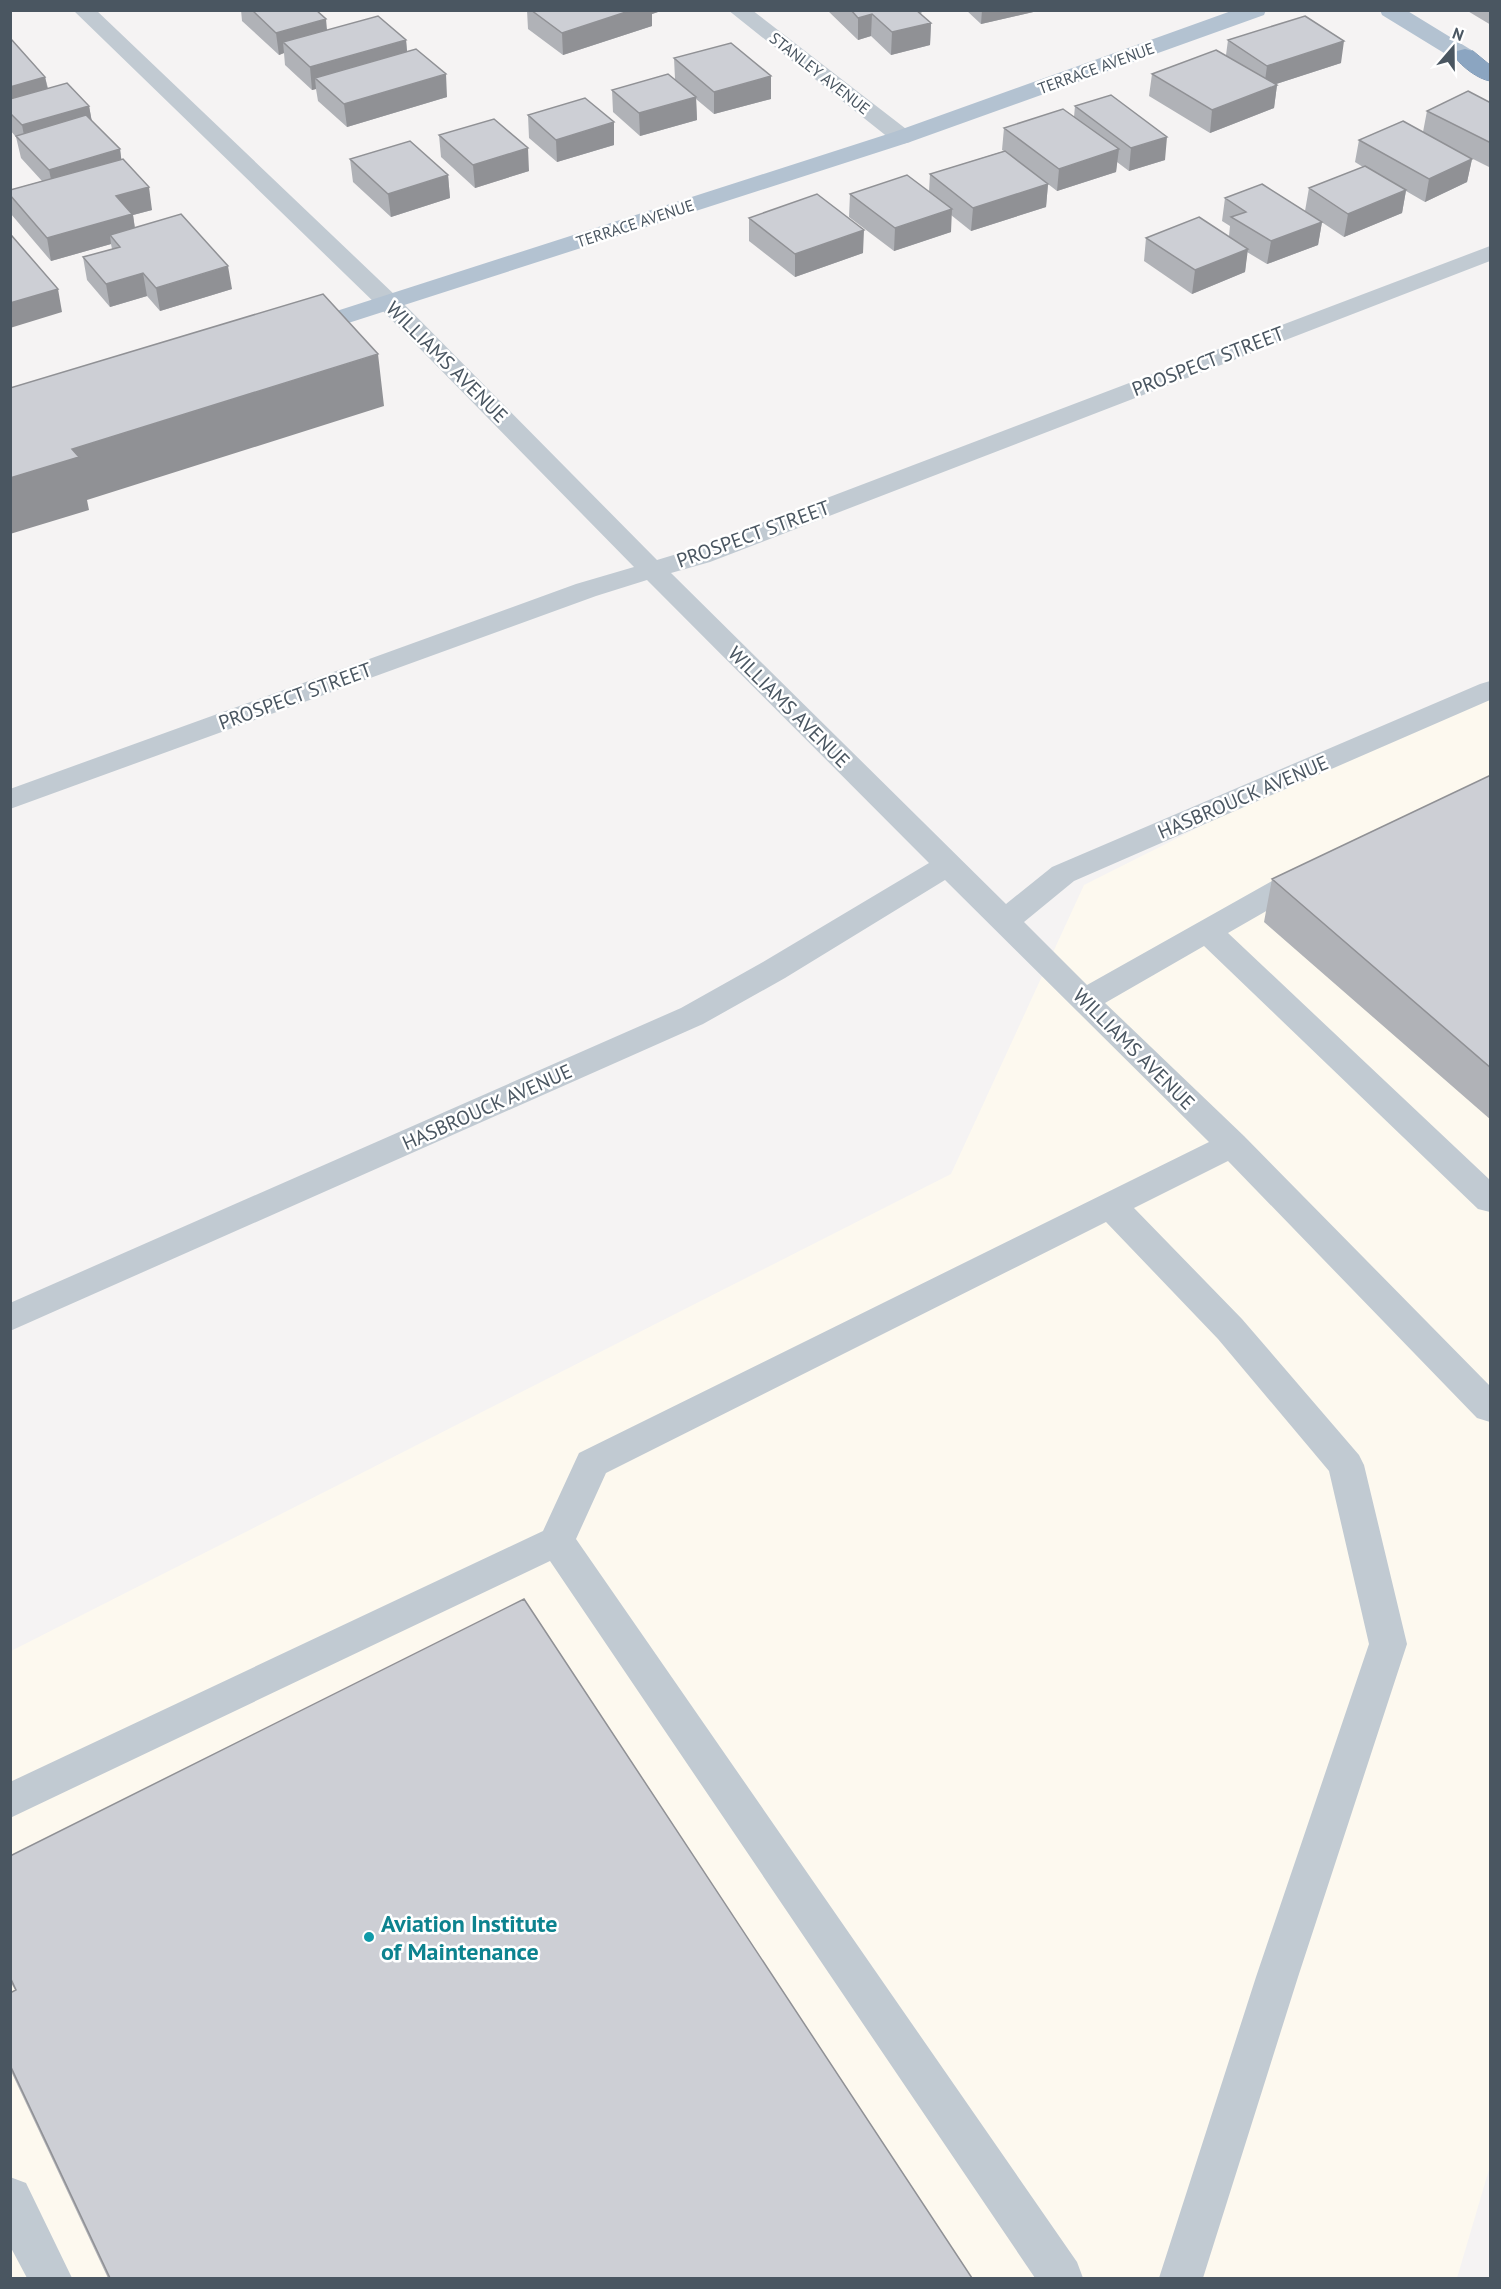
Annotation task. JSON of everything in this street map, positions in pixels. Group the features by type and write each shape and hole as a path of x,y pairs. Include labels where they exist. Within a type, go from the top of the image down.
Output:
{"highway":[{"path":"1465,56 1491,68"},
{"path":"1465,56 1491,75"}],"main road":[{"name":"TERRACE AVENUE","path":"284,336 902,137 1256,10"},
{"path":"1390,10 1465,56"}],"street":[{"name":"WILLIAMS AVENUE","path":"83,10 388,302 652,570 1232,1145 1491,1408"},
{"name":"STANLEY AVENUE","path":"738,10 902,137"},
{"name":"PROSPECT STREET","path":"10,800 575,594 700,556 1491,253"},
{"name":"HASBROUCK AVENUE","path":"1005,921 1063,874 1491,690"},
{"path":"1085,1000 1328,863"},
{"name":"HASBROUCK AVENUE","path":"10,1318 692,1016 784,964 948,865"},
{"path":"1207,931 1491,1200"},
{"path":"10,1801 557,1541 592,1463 1232,1145"},
{"path":"1110,1205 1230,1329 1346,1465 1388,1644 1277,1977 1181,2278"},
{"path":"557,1541 1061,2278"},
{"path":"10,2198 50,2278"}],"shaded area":[{"path":"1490,681 1490,2166 1457,2278 11,2278 11,1651 951,1174 1084,885"}],"building":[{"path":"252,10 316,10 326,19 276,33"},
{"path":"531,10 632,10 562,33"},
{"path":"851,10 916,10 931,23 892,32 872,14 858,18"},
{"path":"378,16 406,40 310,67 283,42"},
{"path":"1305,16 1344,41 1267,66 1228,40"},
{"path":"11,39 45,77 10,87"},
{"path":"731,43 771,76 714,92 674,58"},
{"path":"416,49 446,74 344,104 315,78"},
{"path":"1216,50 1277,85 1212,110 1152,74"},
{"path":"668,74 696,97 639,113 612,90"},
{"path":"67,83 89,106 22,125 10,113 10,99"},
{"path":"1468,91 1491,103 1491,143 1427,111"},
{"path":"1111,95 1167,137 1131,148 1075,106"},
{"path":"585,98 614,122 556,140 528,115"},
{"path":"1063,109 1119,149 1059,169 1004,128"},
{"path":"86,115 120,149 49,170 16,136"},
{"path":"494,119 528,148 473,165 439,135"},
{"path":"1403,121 1472,159 1429,179 1359,140"},
{"path":"410,141 448,175 388,194 350,159"},
{"path":"1005,151 1048,184 973,208 930,174"},
{"path":"123,159 149,187 116,196 132,214 47,238 10,195 10,190"},
{"path":"1365,166 1406,190 1348,214 1309,188"},
{"path":"907,175 952,209 895,228 850,194"},
{"path":"1262,184 1322,222 1271,241 1231,217 1246,212 1225,198"},
{"path":"817,194 864,230 795,254 749,218"},
{"path":"181,214 228,266 156,288 143,273 106,284 83,257 120,247 110,235"},
{"path":"1199,217 1248,249 1195,270 1146,238"},
{"path":"12,236 58,289 10,303 10,237"},
{"path":"323,294 378,354 72,449 79,457 10,478 10,388"},
{"path":"1491,775 1491,1068 1272,879"},
{"name":"Aviation Institute of Maintenance","path":"524,1599 972,2278 110,2278 10,2065 10,1993 16,1990 10,1977 10,1856"}],"place":[{"name":"Aviation Institute of Maintenance","path":"369,1937"}]}
